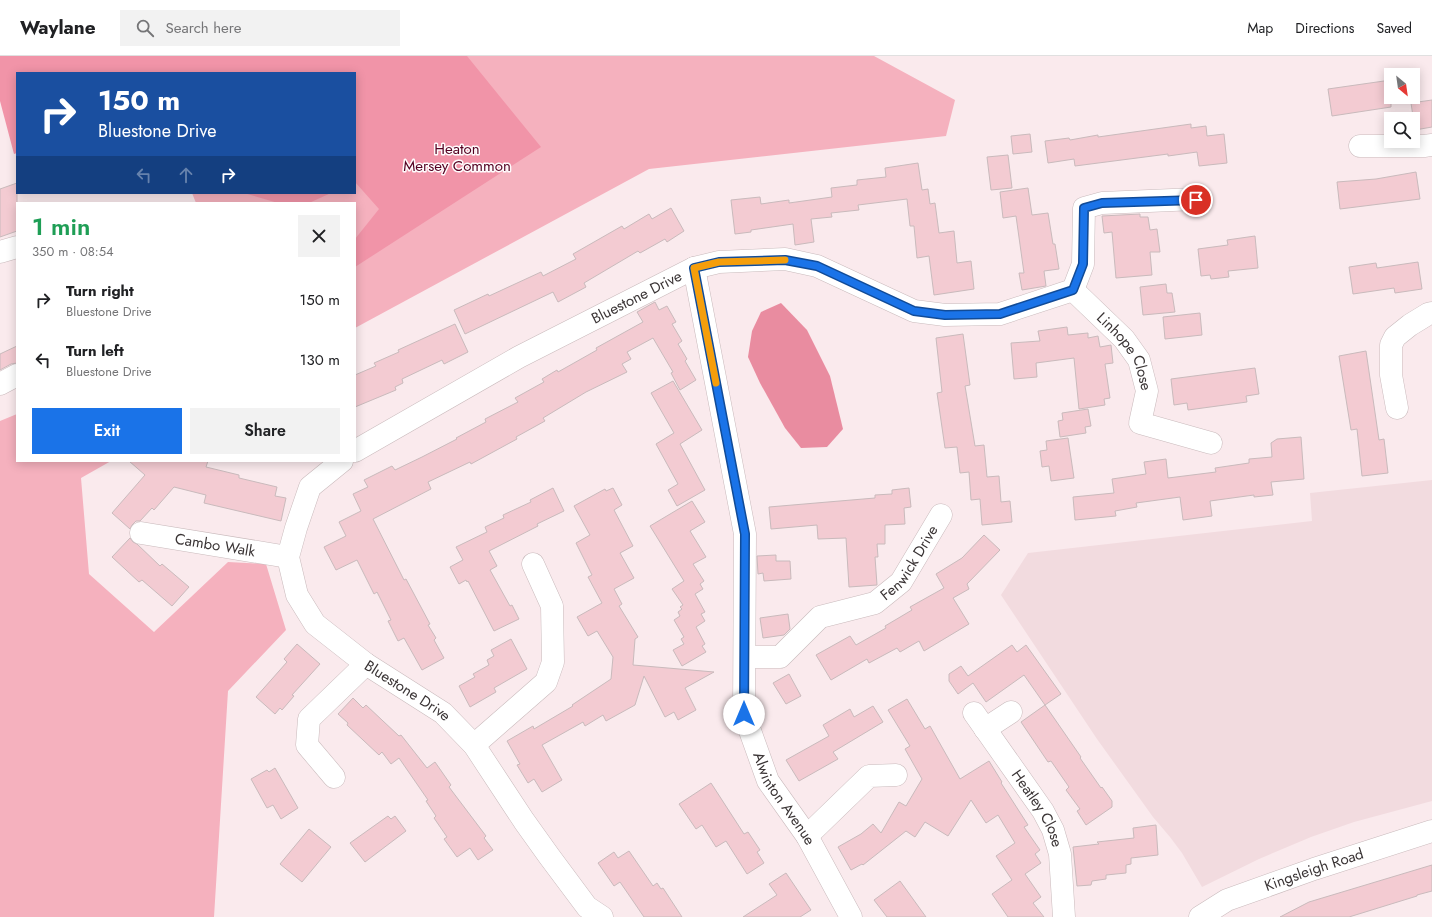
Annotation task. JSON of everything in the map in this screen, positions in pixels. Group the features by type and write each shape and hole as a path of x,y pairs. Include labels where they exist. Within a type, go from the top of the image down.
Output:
{"street":[{"path":"1360,146 1432,145"},
{"path":"1073,290 1083,264 1084,208 1102,203 1196,200"},
{"path":"0,252 16,247"},
{"name":"Bluestone Drive","path":"356,450 519,357 694,268 719,262 785,260 817,266 914,311 945,315 1000,314 1073,290"},
{"name":"Alwinton Avenue","path":"694,268 745,534 744,714 768,781 807,836 850,917"},
{"name":"Linhope Close","path":"1073,290 1124,339 1139,360 1148,391 1140,423 1211,443"},
{"path":"1397,408 1391,375 1391,345 1395,338 1410,325 1432,313"},
{"path":"0,384 16,376"},
{"name":"Bluestone Drive","path":"341,462 310,487 296,528 288,557 297,595 315,624 366,664 443,713 474,745 588,914"},
{"name":"Fenwick Drive","path":"745,657 780,657 820,617 875,603 901,582 941,515"},
{"name":"Cambo Walk","path":"141,533 288,557"},
{"path":"474,745 546,682 553,662 552,606 533,564"},
{"path":"334,777 307,745 309,719 366,664"},
{"name":"Heatley Close","path":"1011,712 979,721 1043,811 1053,830 1060,854 1064,917"},
{"path":"807,836 868,776 896,775"},
{"name":"Kingsleigh Road","path":"1200,917 1227,900 1314,869 1432,831"}],"shaded area":[{"path":"781,303 807,330 830,376 843,429 827,447 801,448 785,428 760,383 748,357 752,331 761,312"},
{"path":"1432,480 1432,801 1354,822 1311,837 1259,859 1202,887 1182,853 1153,817 1097,739 1001,595 1028,553 1312,521 1310,493"}],"green space":[{"path":"0,56 467,56 541,147 356,266 356,238 379,209 356,183 356,72 16,72 16,153 14,154 0,101"},
{"name":"Heaton Mersey Common","path":"41,56 874,56 955,100 946,136 649,169 356,327 356,202 196,202 192,194 356,194 356,72"},
{"path":"247,194 329,194 311,202 275,202"},
{"path":"16,414 16,462 109,462 81,478 89,574 154,632 228,562 266,564 286,630 228,691 214,917 0,917 0,421"}],"building":[{"path":"1384,81 1384,104 1391,104 1391,107 1332,116 1328,89"},
{"path":"1432,100 1432,127 1420,129 1420,112 1412,112 1411,104 1420,104 1420,102"},
{"path":"1191,124 1191,128 1206,126 1207,136 1224,134 1227,163 1199,166 1197,152 1168,156 1168,154 1075,166 1074,159 1048,163 1045,141 1069,138 1070,140 1098,135 1098,137"},
{"path":"1030,134 1032,152 1013,154 1011,136"},
{"path":"1008,155 1012,188 991,190 987,157"},
{"path":"918,163 922,190 928,189 930,204 935,203 939,233 954,231 957,263 971,261 974,289 934,295 929,256 917,258 914,226 910,226 907,199 858,205 859,210 831,213 832,217 811,219 814,242 795,245 793,224 751,230 751,232 735,234 731,200 760,197 761,204 789,200 789,203 832,197 831,188 857,185 857,180 886,177 885,168"},
{"path":"1416,172 1420,199 1340,209 1337,182 1376,179"},
{"path":"16,183 17,202 16,231 0,237 0,189"},
{"path":"1028,188 1032,215 1048,213 1059,269 1044,271 1046,286 1022,290 1019,273 1024,273 1016,216 1003,218 1000,192"},
{"path":"671,208 684,231 667,242 665,239 640,253 638,251 584,283 586,287 558,302 553,292 465,334 454,310 541,272 543,276 576,259 573,254 622,226 624,229 649,214 652,219"},
{"path":"1140,214 1140,217 1148,217 1150,230 1157,229 1160,252 1150,252 1152,275 1116,278 1112,232 1104,233 1102,216"},
{"path":"1255,236 1258,268 1228,271 1229,277 1211,279 1210,275 1201,276 1198,249 1228,245 1227,240"},
{"path":"1418,262 1422,289 1395,293 1394,288 1353,294 1349,267 1376,263 1377,268"},
{"path":"1166,284 1167,293 1172,293 1175,312 1143,315 1140,287"},
{"path":"655,302 659,310 667,306 676,322 672,324 682,341 678,344 687,359 685,361 696,380 680,390 671,373 673,372 653,338 627,352 631,359 622,364 627,372 586,392 543,418 545,421 516,437 517,439 471,464 470,462 428,482 431,489 373,519 404,580 406,579 430,624 428,625 436,638 434,640 444,658 422,670 404,638 398,641 388,621 391,620 377,592 374,594 357,560 336,570 324,547 346,536 339,522 361,511 353,494 368,487 364,480 392,466 395,470 422,457 457,439 456,438 486,422 485,419 518,402 515,398 544,382 542,379 557,370 558,372 597,350 596,348 643,322 637,312"},
{"path":"1200,313 1202,335 1165,339 1163,317"},
{"path":"455,324 468,352 444,364 442,360 402,379 403,383 395,387 396,390 356,407 356,375 376,366 374,363 399,352 398,350"},
{"path":"1067,327 1068,335 1088,333 1088,338 1098,336 1100,347 1111,345 1113,363 1105,364 1110,398 1104,399 1105,405 1079,409 1074,358 1036,363 1037,377 1014,379 1011,343 1040,341 1038,331"},
{"path":"963,334 970,385 965,386 975,446 984,445 987,477 999,476 1001,502 1010,501 1012,522 982,525 980,499 971,500 969,472 960,473 957,447 945,448 937,393 942,392 936,338"},
{"path":"16,346 16,363 0,370 0,354"},
{"path":"1366,351 1379,440 1384,439 1388,473 1362,476 1357,429 1351,430 1339,356"},
{"path":"1255,368 1259,394 1246,396 1247,402 1188,410 1187,403 1174,405 1171,379"},
{"path":"673,381 702,430 680,444 705,490 677,506 668,490 678,484 656,444 674,433 651,393"},
{"path":"1088,409 1091,426 1085,427 1086,433 1060,437 1058,421 1063,420 1062,413"},
{"path":"1301,437 1304,479 1271,482 1273,495 1254,497 1254,495 1210,501 1212,516 1183,520 1180,497 1136,503 1137,507 1115,511 1116,516 1075,520 1073,497 1114,493 1112,479 1146,474 1144,462 1166,459 1168,478 1216,472 1215,468 1249,463 1249,459 1272,457 1271,443 1277,439"},
{"path":"1068,438 1074,478 1051,481 1049,466 1042,467 1040,451 1047,450 1046,441"},
{"path":"130,462 208,462 206,467 239,475 239,478 277,487 275,496 286,498 281,521 204,503 206,495 174,487 154,510 152,508 140,521 136,521 130,529 112,513 145,475"},
{"path":"553,488 564,511 537,524 538,526 489,551 497,566 490,570 519,619 494,631 468,581 467,582 466,580 459,584 450,567 463,560 456,547 487,532 485,527 504,518 503,515 531,502 530,500"},
{"path":"613,488 622,505 614,510 633,546 620,553 634,578 614,589 622,604 619,606 638,637 635,639 633,665 714,672 685,688 696,710 678,720 674,712 665,717 644,676 635,705 606,721 603,715 585,726 583,722 542,745 562,780 542,792 534,779 528,783 517,765 520,764 507,741 533,726 534,729 573,706 572,705 611,679 613,657 597,631 588,636 577,617 602,603 588,577 592,575 576,543 590,535 574,506 605,489 606,491"},
{"path":"909,488 911,507 904,508 905,524 885,525 885,544 877,544 878,557 875,557 877,585 849,587 846,538 818,539 817,525 771,529 769,507 875,498 875,495 892,494 892,490"},
{"path":"692,501 705,522 690,531 706,557 693,564 704,581 700,584 703,589 695,594 705,612 701,614 705,621 696,627 705,644 702,646 706,652 682,666 673,650 684,644 681,639 684,637 674,620 680,616 678,612 682,609 680,607 683,605 672,589 684,581 650,526"},
{"path":"984,535 1000,550 967,584 969,589 953,598 969,624 924,651 919,641 900,652 897,648 869,663 867,659 831,680 816,655 850,636 856,645 886,628 885,626 912,610 910,607 944,588 936,574 962,558"},
{"path":"130,538 160,566 162,564 189,587 172,606 142,580 139,582 112,557"},
{"path":"776,555 776,561 790,561 791,579 764,581 763,573 758,574 757,556"},
{"path":"788,614 790,629 784,635 763,638 760,618"},
{"path":"511,639 527,669 494,688 496,692 470,707 459,686 475,677 473,674 489,665 487,660 494,656 491,650"},
{"path":"297,644 320,664 292,695 294,696 282,710 280,708 275,714 256,697 287,662 284,659"},
{"path":"1012,645 1017,652 1026,645 1061,694 1045,705 1024,675 986,702 973,683 958,694 949,681 949,674 961,666 968,676"},
{"path":"789,674 801,696 786,704 773,683"},
{"path":"353,698 363,708 366,705 399,736 401,735 427,768 435,762 451,785 449,787 486,836 484,838 493,850 478,860 470,848 457,857 444,839 447,837 434,818 436,816 426,801 428,800 399,758 391,764 382,752 379,755 347,725 348,723 338,714"},
{"path":"907,699 925,729 930,726 960,779 989,761 1002,782 1001,783 1028,825 1024,827 1040,850 1035,854 1041,863 1025,874 1041,897 1033,903 1044,917 1008,917 992,894 1012,880 996,856 1015,843 998,815 986,823 971,800 948,836 925,822 915,837 906,831 863,865 862,864 851,870 838,847 861,834 873,824 881,833 899,802 906,806 922,779 905,749 910,746 888,710"},
{"path":"1045,705 1081,757 1080,758 1112,801 1112,807 1086,825 1077,811 1080,809 1066,790 1069,787 1051,761 1048,762 1021,722"},
{"path":"873,706 883,722 833,752 838,759 799,781 786,760 829,736 823,725 850,709 854,717"},
{"path":"275,768 298,808 281,819 273,805 267,808 251,779 267,770 269,772"},
{"path":"711,783 744,834 748,832 760,850 757,852 764,863 747,874 726,841 716,847 702,825 696,829 679,804"},
{"path":"388,816 391,819 395,816 406,831 365,862 350,843"},
{"path":"1156,825 1158,855 1131,858 1131,864 1126,865 1126,873 1106,875 1106,879 1092,881 1091,885 1077,886 1073,847 1099,844 1097,842 1134,838 1133,828"},
{"path":"309,829 331,847 302,882 280,864"},
{"path":"629,851 653,886 657,883 661,889 663,888 682,917 644,917 620,882 614,886 598,863 614,852 618,858"},
{"path":"1432,865 1432,891 1349,917 1280,917 1309,902"},
{"path":"786,873 811,910 800,917 743,917 777,895 769,884"},
{"path":"900,881 926,917 887,917 874,900"}],"slow traffic":[{"path":"716,383 694,268 719,262 785,260"}],"route":[{"path":"744,714 745,534 694,268 719,262 785,260 817,266 914,311 945,315 1000,314 1073,290 1083,264 1084,208 1102,203 1196,200"}]}
